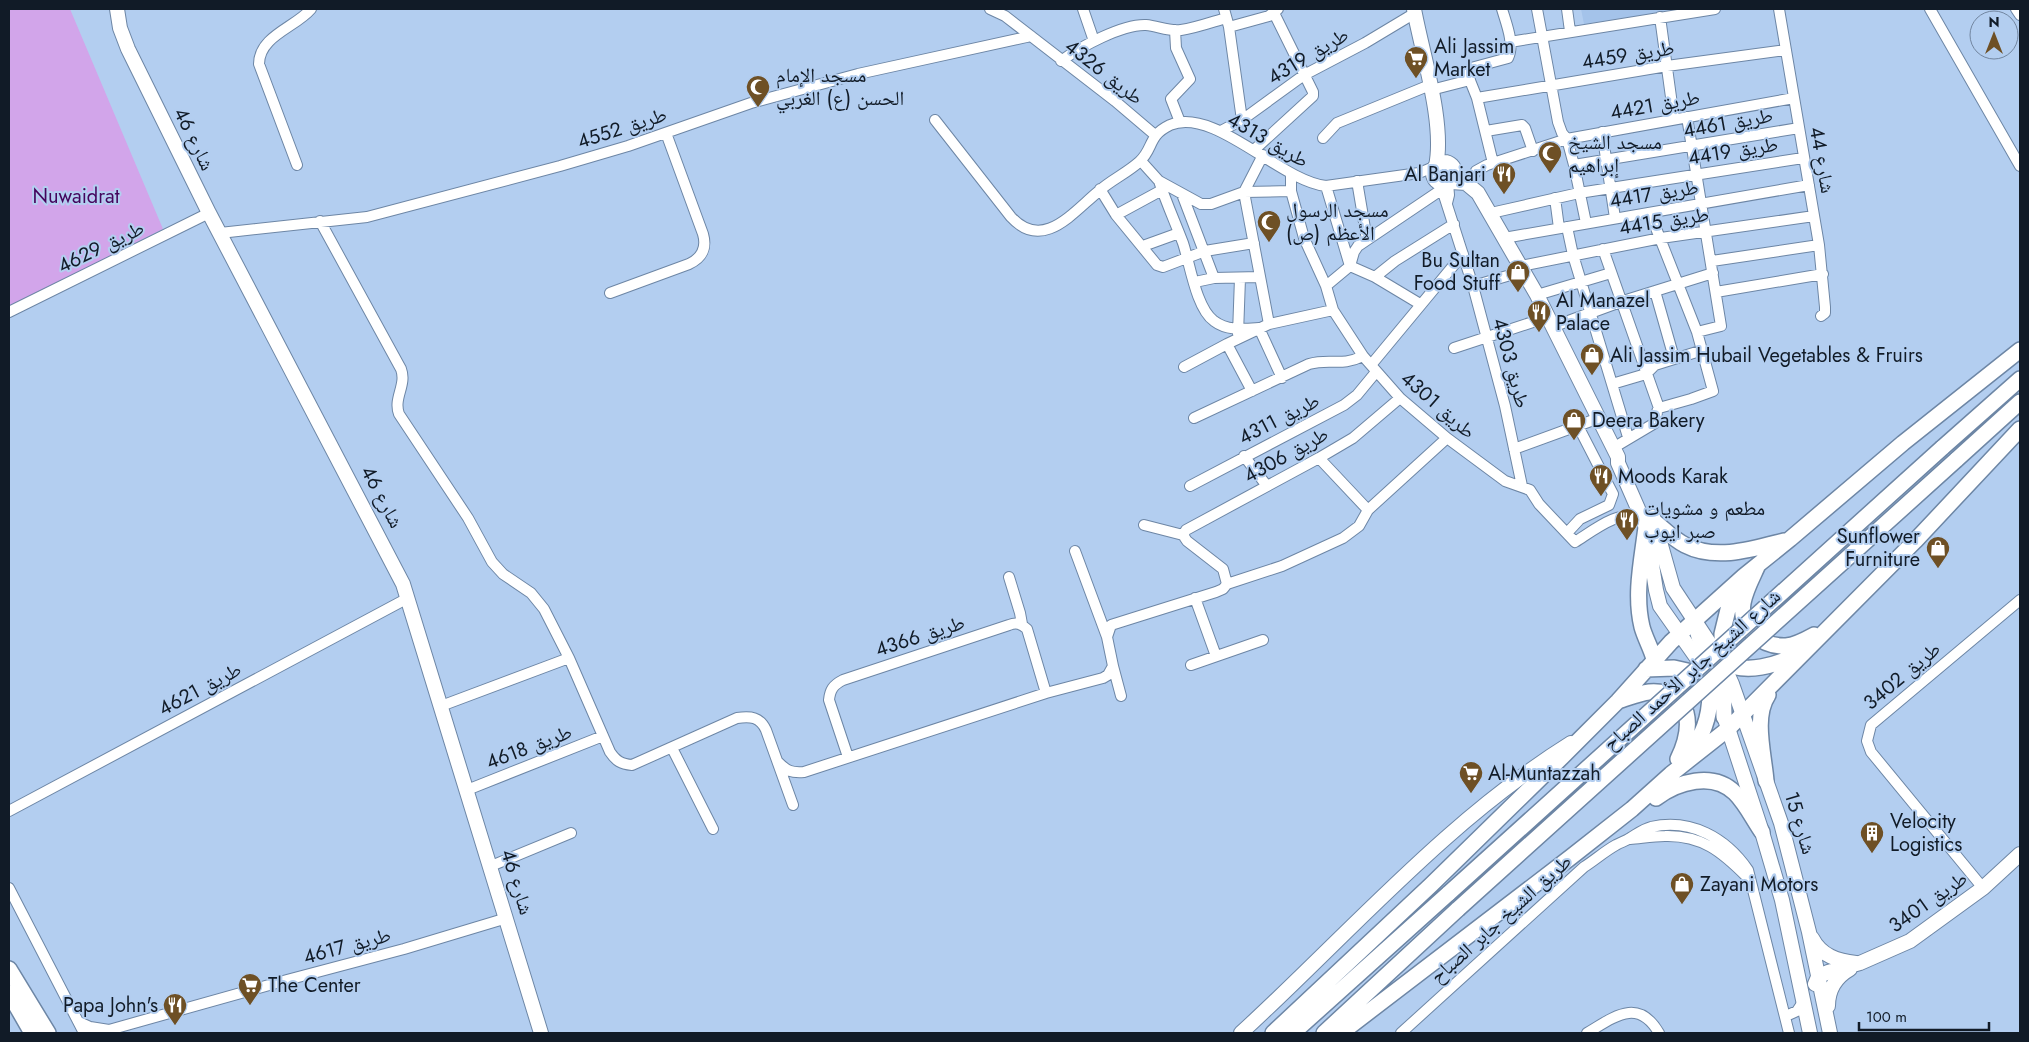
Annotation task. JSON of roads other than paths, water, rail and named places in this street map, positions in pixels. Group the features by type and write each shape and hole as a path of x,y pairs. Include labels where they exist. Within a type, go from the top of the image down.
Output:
{"main road":[{"name":"شارع الشيخ جابر الأحمد الصباح","path":"1273,1033 1431,885 1618,701 1650,664 1694,621 1757,565 1903,443 2020,350"},
{"path":"1293,1033 2020,379"},
{"name":"شارع الشيخ جابر الأحمد الصباح","path":"1324,1033 1458,909 2020,402"},
{"path":"1341,1033 1632,809 1726,723 1743,714 1915,541 2020,429"},
{"path":"1721,680 1683,668 1650,664 1640,618 1638,590 1648,521 1685,546 1708,552 1731,552 1790,539"},
{"path":"1757,565 1743,604 1744,623 1754,636 1771,644 1785,646 1802,642 1828,628"},
{"path":"1726,723 1721,680 1722,634 1734,585"},
{"path":"1694,621 1703,648 1721,680"},
{"path":"1680,634 1722,662 1738,667 1752,668 1777,663 1804,652"},
{"path":"1766,781 1760,721 1761,709 1766,697 1786,671"},
{"path":"1671,774 1700,741 1710,698 1721,680"},
{"path":"1618,701 1648,692 1663,693 1672,696 1686,708 1689,719 1688,733 1683,749 1671,774"},
{"path":"1570,857 1616,828 1666,790 1678,784 1692,782 1712,782 1726,786 1735,792 1762,832"},
{"path":"9,969 48,1033"},
{"path":"9,993 32,1033"}],"street":[{"name":"شارع 46","path":"117,9 120,28 128,49 209,213 380,537 408,598 541,1033"},
{"path":"296,165 259,64 259,55 283,30 311,9"},
{"name":"طريق 4326","path":"990,9 1005,12 1031,36 1115,101 1155,135"},
{"path":"1083,9 1094,41"},
{"path":"1493,164 1477,98 1468,73 1469,69 1508,58 1510,42 1502,9"},
{"path":"1537,9 1558,122 1562,133 1567,139 1586,223"},
{"path":"1567,9 1570,31"},
{"path":"1510,42 1692,11 1714,9"},
{"name":"شارع 44","path":"1779,9 1823,274 1825,307 1824,313 1821,316"},
{"path":"1930,9 2020,166"},
{"path":"1061,60 1094,41 1137,26 1148,25 1175,30 1226,18 1250,22 1276,11 1313,96 1259,153 1244,192 1260,277 1264,326 1282,378"},
{"path":"1415,11 1431,87 1444,176"},
{"name":"طريق 4319","path":"1221,131 1242,120 1304,75 1366,43 1415,11"},
{"path":"1660,17 1674,118"},
{"path":"1226,18 1242,120"},
{"path":"935,120 1019,226 1030,231 1043,231 1065,220 1100,189 1141,161 1155,135 1170,125 1180,122 1171,99 1190,79 1176,48 1175,30"},
{"name":"طريق 4552","path":"220,233 367,217 560,166 666,133 751,103 858,74 1031,36"},
{"name":"طريق 4459","path":"1477,98 1667,66 1786,50"},
{"path":"1323,138 1337,123 1431,87 1470,80"},
{"name":"طريق 4421","path":"1472,178 1476,171 1493,164 1567,139 1674,118 1794,98"},
{"path":"1687,117 1705,232 1712,261 1721,326 1697,332"},
{"name":"طريق 4313","path":"1180,122 1193,123 1221,131 1306,182 1326,186 1413,174 1444,176"},
{"path":"1486,131 1522,125 1525,128 1533,151"},
{"name":"طريق 4461","path":"1574,166 1799,128"},
{"path":"1602,132 1615,218"},
{"path":"610,293 689,264 700,258 703,252 705,240 666,133"},
{"name":"طريق 4419","path":"1491,213 1579,193 1803,158"},
{"path":"1141,161 1161,186 1179,233 1198,294 1208,314 1238,334"},
{"path":"1326,286 1350,266 1358,246 1444,176 1464,172 1472,178 1478,193 1537,294 1616,453 1624,460 1673,588 1722,662"},
{"name":"طريق 4301","path":"1292,174 1292,191 1304,238 1326,286 1333,310 1363,356 1400,398 1447,438 1505,481 1530,490 1539,504 1575,542 1623,515 1630,514 1648,521"},
{"path":"1444,176 1466,183 1478,193"},
{"name":"طريق 4303","path":"1444,176 1449,195 1447,203 1505,406 1522,486"},
{"path":"1357,181 1367,240"},
{"name":"طريق 4417","path":"1504,238 1809,185"},
{"path":"1161,186 1201,204 1211,204 1244,192 1292,191"},
{"path":"1116,215 1161,186"},
{"path":"1326,186 1350,266 1375,277 1420,304"},
{"path":"1100,189 1116,215 1144,246 1158,265 1162,267 1205,251 1254,243"},
{"path":"1182,194 1214,278"},
{"path":"1555,198 1628,437"},
{"name":"طريق 4629","path":"9,312 209,213"},
{"path":"1650,213 1697,332 1713,391 1691,400 1659,408"},
{"name":"طريق 4415","path":"1522,268 1573,255 1661,238 1814,216"},
{"name":"طريق 4618","path":"320,221 401,369 403,377 397,401 399,414 468,518 487,556 503,574 531,593 544,609 570,658 615,760 623,764 632,765 737,718 754,717 762,721 792,805"},
{"path":"1375,277 1395,261 1454,224"},
{"path":"1144,246 1179,233"},
{"path":"1712,261 1819,245"},
{"path":"1603,249 1623,301 1659,408 1655,423 1628,437 1616,453"},
{"name":"طريق 4311","path":"1190,486 1344,405 1357,395 1373,369 1420,304 1463,254"},
{"path":"1472,286 1522,268"},
{"path":"1537,294 1611,273"},
{"path":"1454,348 1486,337 1591,312 1713,273"},
{"path":"1716,292 1823,274"},
{"path":"1195,282 1214,278 1260,277"},
{"path":"1238,334 1240,278"},
{"path":"1655,291 1674,358"},
{"path":"1184,367 1227,344 1238,334 1333,310"},
{"path":"1227,344 1252,391"},
{"path":"1612,384 1646,374 1655,366 1674,358 1703,350"},
{"path":"1194,418 1317,362 1345,363 1363,356"},
{"name":"طريق 4306","path":"1183,535 1186,530 1320,458 1366,428 1400,398"},
{"path":"1514,449 1599,418"},
{"path":"1567,533 1580,519 1609,505 1613,494 1578,426"},
{"path":"1107,637 1111,625 1223,589 1227,584 1289,563 1343,538 1359,526 1368,510 1447,438"},
{"path":"1244,456 1267,486"},
{"path":"1320,458 1368,510"},
{"name":"شارع 15","path":"1648,521 1658,600 1664,613 1721,680 1743,714 1781,823 1809,932 1818,977"},
{"path":"1144,525 1183,535 1187,541 1223,569 1227,584"},
{"path":"1074,551 1107,637 1121,696"},
{"path":"1008,577 1022,624 1027,629 1046,692"},
{"name":"طريق 4621","path":"9,811 408,598"},
{"path":"1195,598 1216,656"},
{"name":"طريق 3402","path":"1983,888 1871,752 1867,741 1871,725 2020,600"},
{"name":"طريق 4366","path":"848,757 829,700 830,692 835,684 1015,623 1022,624"},
{"path":"1191,665 1263,640"},
{"path":"441,706 570,658"},
{"path":"778,762 785,770 792,773 804,772 1046,692 1102,678 1108,675 1113,666"},
{"name":"شارع 15","path":"1726,723 1782,900 1809,1027"},
{"name":"طريق 4618","path":"467,790 603,736"},
{"path":"1241,1033 1456,828 1544,761 1580,738"},
{"path":"672,748 713,828"},
{"name":"طريق الشيخ جابر الصباح","path":"1401,1033 1584,867 1616,845 1650,828 1667,826 1696,829 1709,834 1734,851 1748,870 1789,1033"},
{"path":"491,866 571,832"},
{"name":"طريق 3401","path":"1818,977 1860,964 1910,941 1983,888 2020,854"},
{"path":"9,888 84,1033"},
{"name":"طريق 4617","path":"78,1022 107,1032 287,980 404,949 507,918"},
{"path":"1809,932 1821,951 1832,958 1860,964"},
{"path":"1795,955 1802,968 1816,1033"},
{"path":"1827,1030 1828,1000 1836,978 1860,964"},
{"path":"1818,977 1814,990 1827,1030"},
{"path":"1786,1016 1797,1011 1803,1002"},
{"path":"1587,1033 1618,1014 1631,1011 1642,1015 1654,1024 1659,1033"},
{"path":"1786,1016 1799,1016 1809,1027"}],"place":[{"name":"Ali Jassim Market","path":"1416,79"},
{"name":"مسجد الإمام الحسن (ع) الغربي","path":"758,108"},
{"name":"مسجد الشيخ إبراهيم","path":"1550,174"},
{"name":"Al Banjari","path":"1504,195"},
{"name":"مسجد الرسول الأعظم (ص)","path":"1269,243"},
{"name":"Bu Sultan Food Stuff","path":"1518,293"},
{"name":"Al Manazel Palace","path":"1539,333"},
{"name":"Ali Jassim Hubail Vegetables & Fruirs","path":"1592,376"},
{"name":"Deera Bakery","path":"1574,441"},
{"name":"Moods Karak","path":"1601,497"},
{"name":"مطعم و مشويات صبر ايوب","path":"1627,541"},
{"name":"Sunflower Furniture","path":"1938,569"},
{"name":"Al-Muntazzah","path":"1471,794"},
{"name":"Velocity Logistics","path":"1872,854"},
{"name":"Zayani Motors","path":"1682,905"},
{"name":"The Center","path":"250,1006"},
{"name":"Papa John's","path":"175,1026"}],"park label":[{"name":"Nuwaidrat","path":"76,196"}]}
